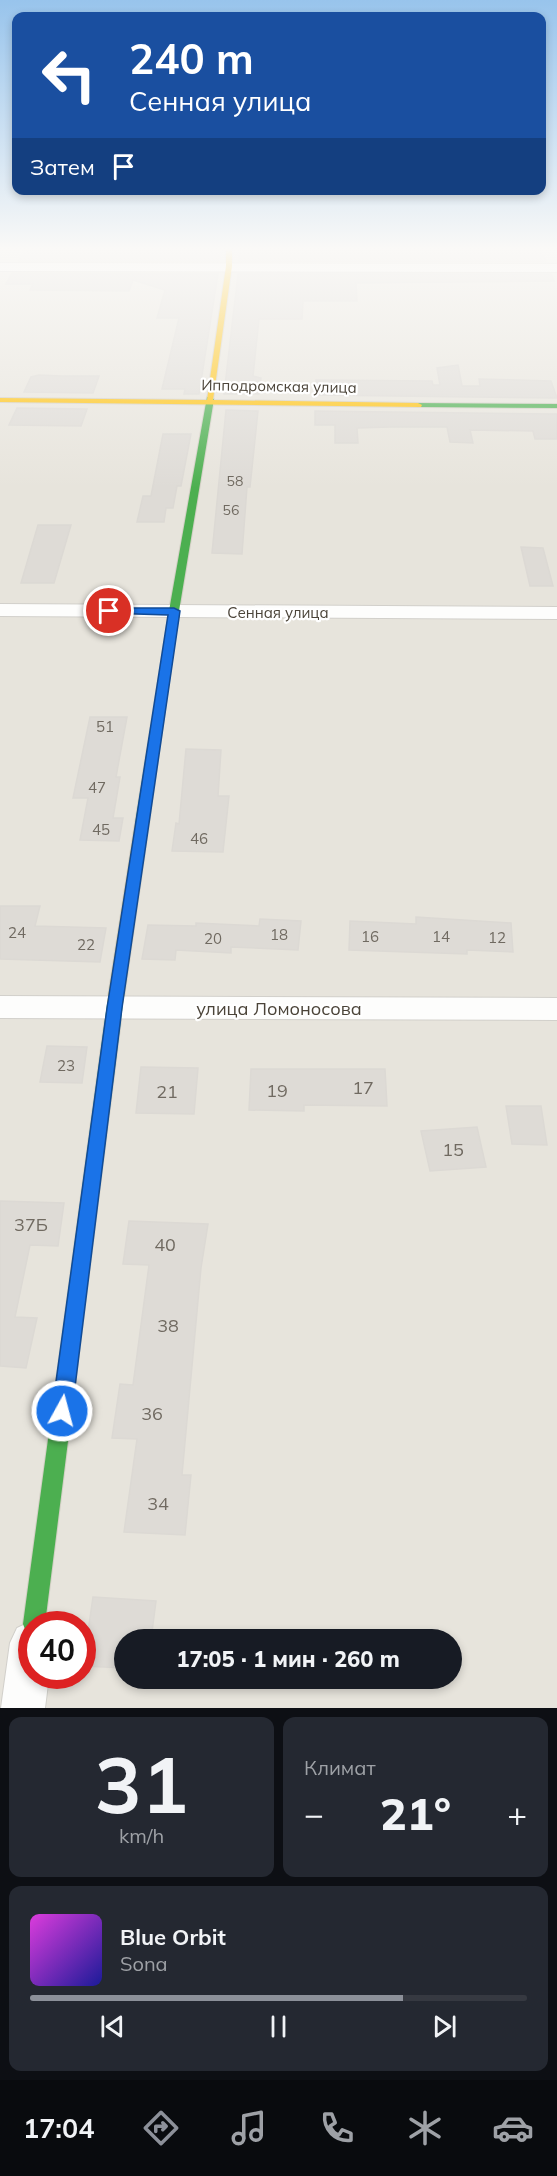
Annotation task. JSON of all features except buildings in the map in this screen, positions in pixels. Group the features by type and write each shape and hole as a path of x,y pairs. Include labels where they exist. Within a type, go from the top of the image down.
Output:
{"street":[{"path":"36,1611 114,1008 174,611 220,329"},
{"name":"Ипподромская улица","path":"0,400 557,406"},
{"name":"Сенная улица","path":"0,610 557,613"},
{"name":"улица Ломоносова","path":"0,1007 557,1009"},
{"path":"23,1708 26,1689"}],"shaded area":[{"path":"0,329 557,329 557,1708 0,1708"}],"traffic: fast":[{"path":"142,824 174,611 210,399"},
{"path":"418,405 557,406"},
{"path":"36,1611 115,1004"}],"traffic: slow":[{"path":"210,399 220,329"},
{"path":"0,400 418,405"},
{"path":"115,1004 142,824"}],"route":[{"path":"62,1411 114,1008 174,611 109,611"}]}
